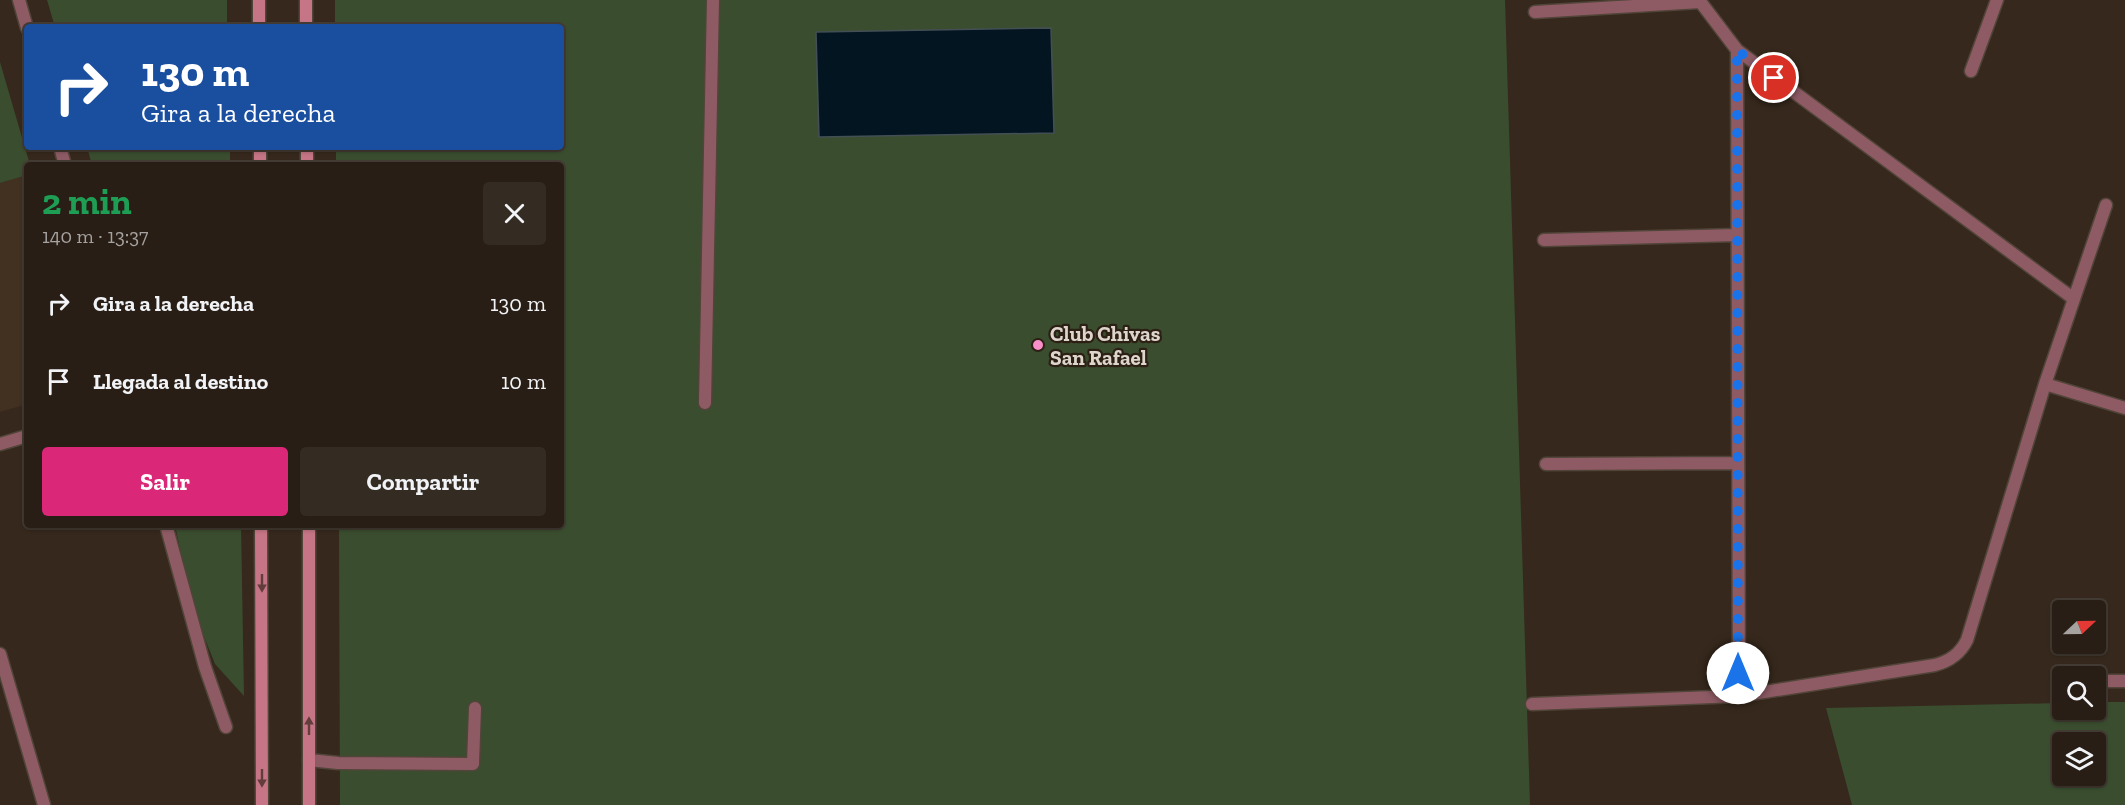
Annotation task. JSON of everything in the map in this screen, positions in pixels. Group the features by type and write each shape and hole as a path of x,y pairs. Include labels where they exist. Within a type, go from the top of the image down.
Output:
{"street":[{"path":"19,0 26,24"},
{"path":"259,0 260,24"},
{"path":"306,0 306,24"},
{"path":"705,403 713,0"},
{"path":"1971,71 1997,0"},
{"path":"1535,12 1700,1 1737,50 2073,299"},
{"path":"1737,50 1738,696"},
{"path":"1532,704 1738,696 1935,665 1946,662 1962,650 2045,384 2106,205"},
{"path":"1544,240 1737,235"},
{"path":"2045,384 2125,408"},
{"path":"0,444 24,437"},
{"path":"1546,464 1737,463"},
{"path":"167,528 205,668 226,727"},
{"path":"261,528 262,805"},
{"path":"309,528 309,805"},
{"path":"0,654 44,805"},
{"path":"2106,681 2125,681"},
{"path":"309,760 338,763 473,764 475,708"}],"shaded area":[{"path":"24,176 24,405 0,412 0,183"}],"green space":[{"path":"47,0 227,0 227,24 54,24"},
{"name":"Club Chivas San Rafael","path":"335,0 1505,0 1530,805 340,805 339,528 564,528 564,162 336,162 336,150 564,150 564,24 335,24"},
{"path":"0,62 29,162 24,162 24,176 0,183"},
{"path":"88,150 230,150 230,162 91,162"},
{"path":"176,528 241,528 244,696 215,664 192,606"},
{"path":"2106,702 2125,702 2125,805 1852,805 1826,708 2052,703 2052,720 2106,720"}],"water":[{"path":"1051,28 1054,133 819,137 816,32"}],"place":[{"name":"Club Chivas San Rafael","path":"1038,345"}],"route":[{"path":"1738,673 1737,50 1774,78"}]}
